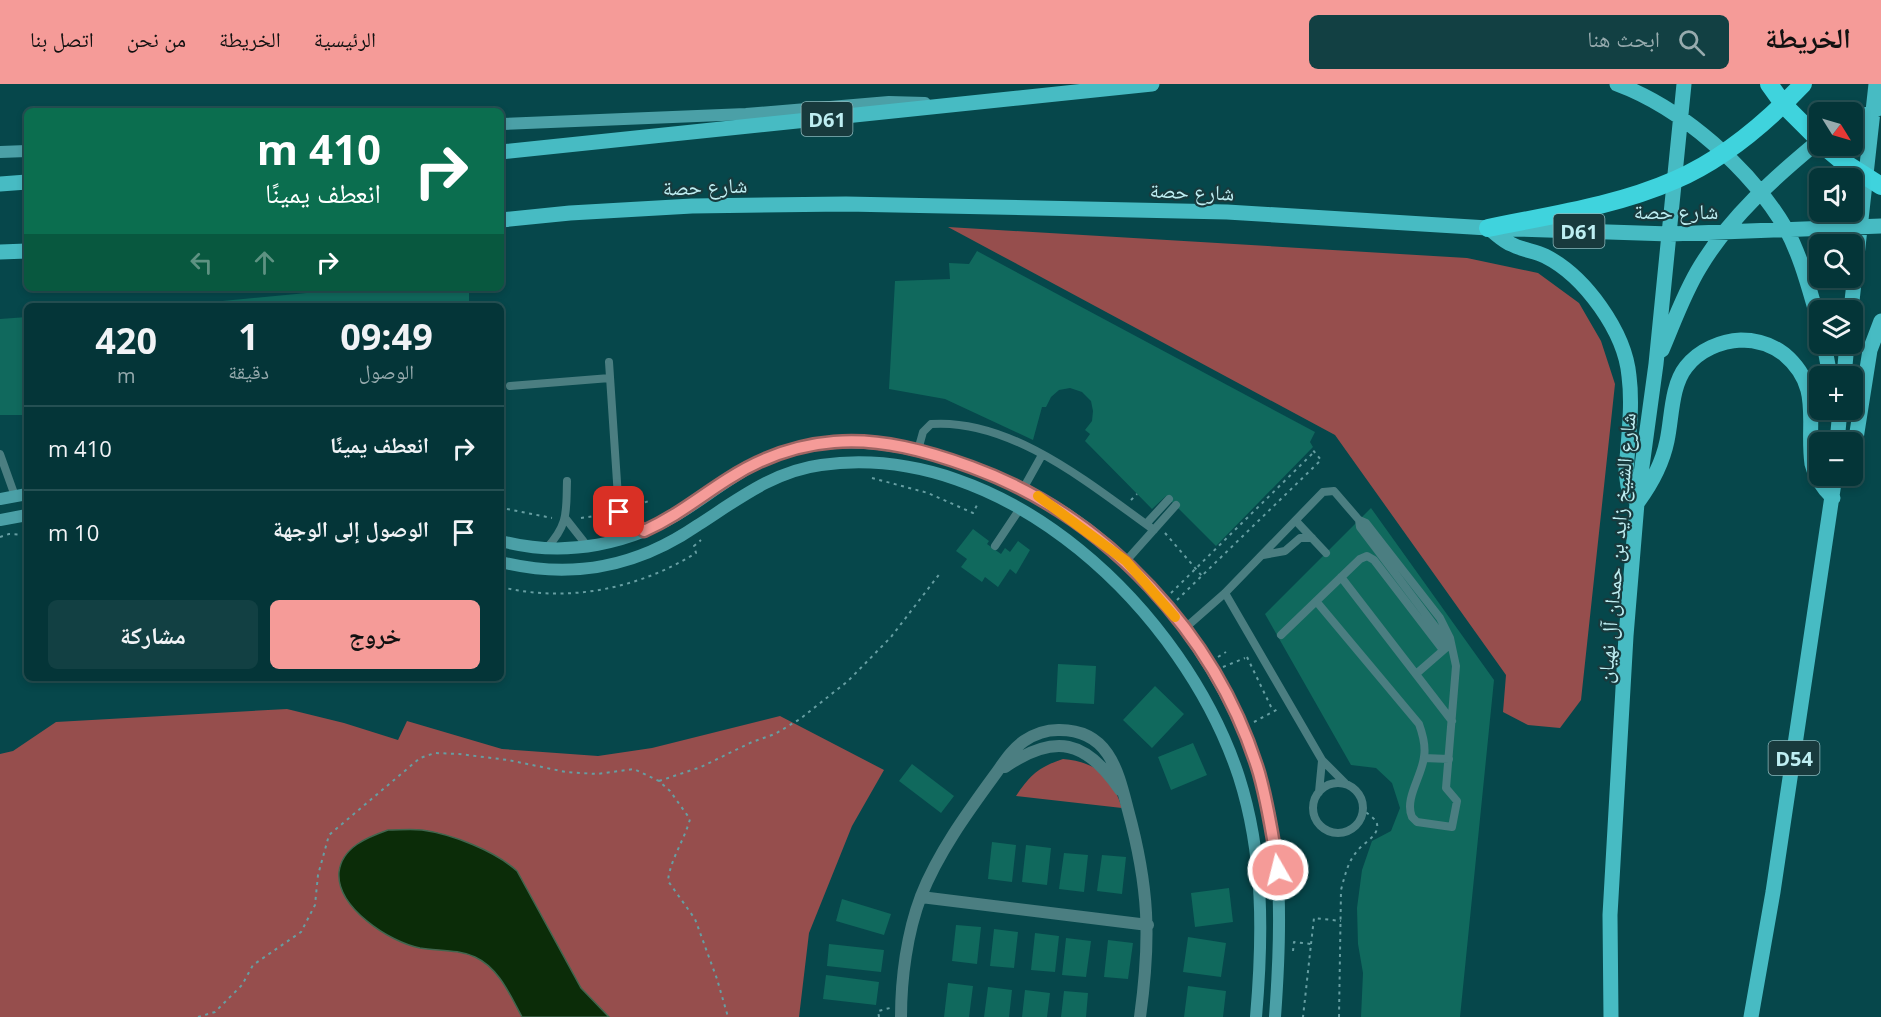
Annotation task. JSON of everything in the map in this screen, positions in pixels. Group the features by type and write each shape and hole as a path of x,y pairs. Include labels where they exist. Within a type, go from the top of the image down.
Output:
{"highway":[{"path":"1769,84 1784,105 1809,131"},
{"path":"1488,228 1626,198 1676,180 1725,153 1784,105 1803,84"},
{"path":"1838,156 1873,182"}],"main road":[{"name":"D61","path":"504,152 1152,84"},
{"path":"1617,84 1646,97 1682,120 1725,153 1760,193 1786,230 1812,300"},
{"name":"شارع الشيخ زايد بن حمدان آل نهيان","path":"1611,1017 1610,915 1626,636 1637,503 1656,364 1684,84"},
{"path":"1852,300 1861,227 1873,182 1876,84"},
{"path":"1863,116 1877,109"},
{"path":"1656,364 1690,285 1724,232 1760,193 1809,150"},
{"path":"0,184 24,182"},
{"name":"شارع حصة","path":"504,220 570,213 692,206 846,204 1227,212 1488,228 1670,234 1881,226"},
{"path":"1488,228 1510,244 1546,256 1586,288 1604,309 1615,331 1629,375 1626,472 1628,486 1637,503 1656,475 1663,459 1678,382 1685,368 1698,355 1713,346 1730,341 1748,340 1765,344 1781,352 1794,364 1804,378 1810,393 1812,464 1823,488 1833,498 1841,486"},
{"path":"0,252 24,250"},
{"path":"1857,432 1870,350 1881,321"},
{"name":"D54","path":"1751,1017 1773,892 1834,486"}],"street":[{"path":"504,124 746,114 889,102 919,102 950,106"},
{"path":"0,152 24,151"},
{"path":"504,542 545,549 588,547 606,543 668,521 727,480 758,462 795,449 833,442 872,442 918,450 991,474 1023,489 1065,514 1126,561 1165,605 1213,671 1242,728 1259,772 1271,821 1278,870 1279,963 1275,1017"},
{"path":"504,563 532,570 568,572 604,567 624,561 655,551 697,527 737,498 777,477 818,465 861,461 904,465 945,476 983,491 1019,510 1071,543 1110,575 1144,612 1176,653 1201,691 1222,733 1239,777 1251,823 1258,870 1261,962 1257,1017"},
{"path":"0,499 21,495"},
{"path":"0,520 24,516"},
{"path":"901,1017 904,969 921,897 955,833 996,773 1023,755 1038,748 1053,745 1070,747 1087,754 1100,764 1125,796 1141,857 1148,925 1146,979 1140,1017"},
{"path":"921,897 1148,925"}],"lane":[{"path":"606,543 617,523 619,512 609,362"},
{"path":"510,386 610,378"},
{"path":"918,450 925,428 931,424 966,427 998,435 1042,455 1106,494 1150,527"},
{"path":"1023,489 1042,455"},
{"path":"1,458 21,495"},
{"path":"545,549 557,536 566,519 567,481"},
{"path":"1184,629 1225,593 1323,492 1329,490 1339,495 1448,646 1456,666 1446,788 1457,801 1454,825 1449,828 1417,822 1409,812 1424,758 1423,735 1419,724 1316,601"},
{"path":"1126,561 1150,527 1172,502"},
{"path":"995,546 1019,510"},
{"path":"619,512 644,531"},
{"path":"566,519 588,547"},
{"path":"1296,520 1326,553"},
{"path":"1263,555 1285,551 1300,538 1312,538"},
{"path":"1281,635 1363,557 1371,558 1448,646"},
{"path":"1341,577 1452,721"},
{"path":"1225,593 1322,760 1361,796 1363,810 1358,823 1346,831 1332,832 1320,825 1314,813 1322,760"},
{"path":"1416,674 1448,646"},
{"path":"1424,758 1449,759"},
{"path":"1318,792 1330,784 1345,783"}],"path":[{"path":"1313,451 1322,460 1165,605 1313,451"},
{"path":"864,476 928,493 973,513 983,491"},
{"path":"507,509 536,517 593,518 619,512 651,500"},
{"path":"0,537 24,535"},
{"path":"504,586 543,593 582,592 619,587 657,574 696,553 694,546 701,539"},
{"path":"659,781 701,767 752,742 775,734 800,719 848,681 891,637 941,572"},
{"path":"1213,671 1259,652"},
{"path":"1246,657 1273,711"},
{"path":"1242,728 1289,703"},
{"path":"198,1017 215,1012 242,985 253,965 300,932 315,904 318,875 329,835 420,758 435,753 459,754 577,773 597,774 634,769 659,781 670,791 690,819 684,841 669,867 668,881 695,919 728,1017"},
{"path":"1340,1017 1341,890 1346,870 1378,827 1377,821 1363,810"},
{"path":"1303,1017 1314,918 1341,921"},
{"path":"1279,963 1292,965 1294,942 1311,944"}],"shaded area":[{"path":"948,227 1467,258 1538,273 1579,303 1601,341 1615,384 1581,700 1560,728 1528,725 1503,712 1506,675 1335,435"},
{"path":"287,709 344,723 398,740 407,721 502,749 598,756 652,748 780,716 884,770 852,826 809,933 799,1017 0,1017 0,754 13,751 56,722"},
{"path":"1063,759 1094,767 1108,779 1122,808 1016,796 1036,773"},
{"path":"388,830 422,830 446,835 485,850 517,871 581,988 609,1017 522,1017 497,975 475,957 407,944 380,931 367,921 346,898 340,885 341,863 357,844"}],"building":[{"path":"977,251 1315,432 1310,442 1313,447 1216,546 1166,496 1152,509 1085,441 1090,434 1085,430 1092,421 1093,411 1091,401 1082,392 1070,388 1059,390 1051,397 1046,407 1042,407 1033,440 945,399 889,389 895,281 950,279 949,263 969,264"},
{"path":"328,291 469,291 469,303 202,303"},
{"path":"24,317 24,415 0,415 0,319"},
{"path":"1371,508 1494,680 1460,1017 1361,1017 1363,973 1358,944 1357,908 1362,870 1372,841 1391,831 1400,808 1392,783 1376,768 1351,765 1265,614"},
{"path":"973,529 989,541 987,544 1001,554 1005,548 1010,552 1018,541 1030,550 1016,574 1010,569 998,587 985,577 982,582 961,567 967,559 956,551"},
{"path":"1058,664 1096,666 1094,704 1056,702"},
{"path":"1155,686 1184,714 1152,748 1123,720"},
{"path":"1193,743 1207,775 1171,790 1158,757"},
{"path":"912,764 954,796 941,813 899,781"},
{"path":"992,842 1016,845 1012,882 988,879"},
{"path":"1026,845 1051,848 1047,885 1022,882"},
{"path":"1064,853 1088,855 1084,892 1059,889"},
{"path":"1102,855 1126,857 1122,894 1097,891"},
{"path":"1229,888 1233,922 1195,927 1191,893"},
{"path":"842,899 891,914 884,935 836,921"},
{"path":"956,925 981,927 977,964 952,961"},
{"path":"994,929 1018,932 1014,968 990,966"},
{"path":"1035,933 1059,936 1055,972 1031,970"},
{"path":"1188,937 1226,943 1221,977 1183,972"},
{"path":"1066,938 1091,941 1086,977 1062,975"},
{"path":"1108,940 1133,943 1128,979 1104,977"},
{"path":"829,944 884,950 881,972 827,966"},
{"path":"826,975 879,982 876,1005 823,999"},
{"path":"948,983 973,986 969,1017 944,1017"},
{"path":"1188,986 1226,991 1223,1017 1184,1017"},
{"path":"988,987 1012,990 1009,1017 984,1017"},
{"path":"1025,990 1050,993 1047,1017 1022,1017"},
{"path":"1064,991 1088,993 1086,1017 1061,1017"}],"slow traffic":[{"path":"1038,496 1126,561 1175,617"}],"route":[{"path":"619,512 644,531 668,521 727,480 758,462 795,449 833,442 872,442 918,450 991,474 1037,496 1065,514 1126,561 1152,588 1194,641 1229,700 1259,772 1271,821 1278,870"}]}
